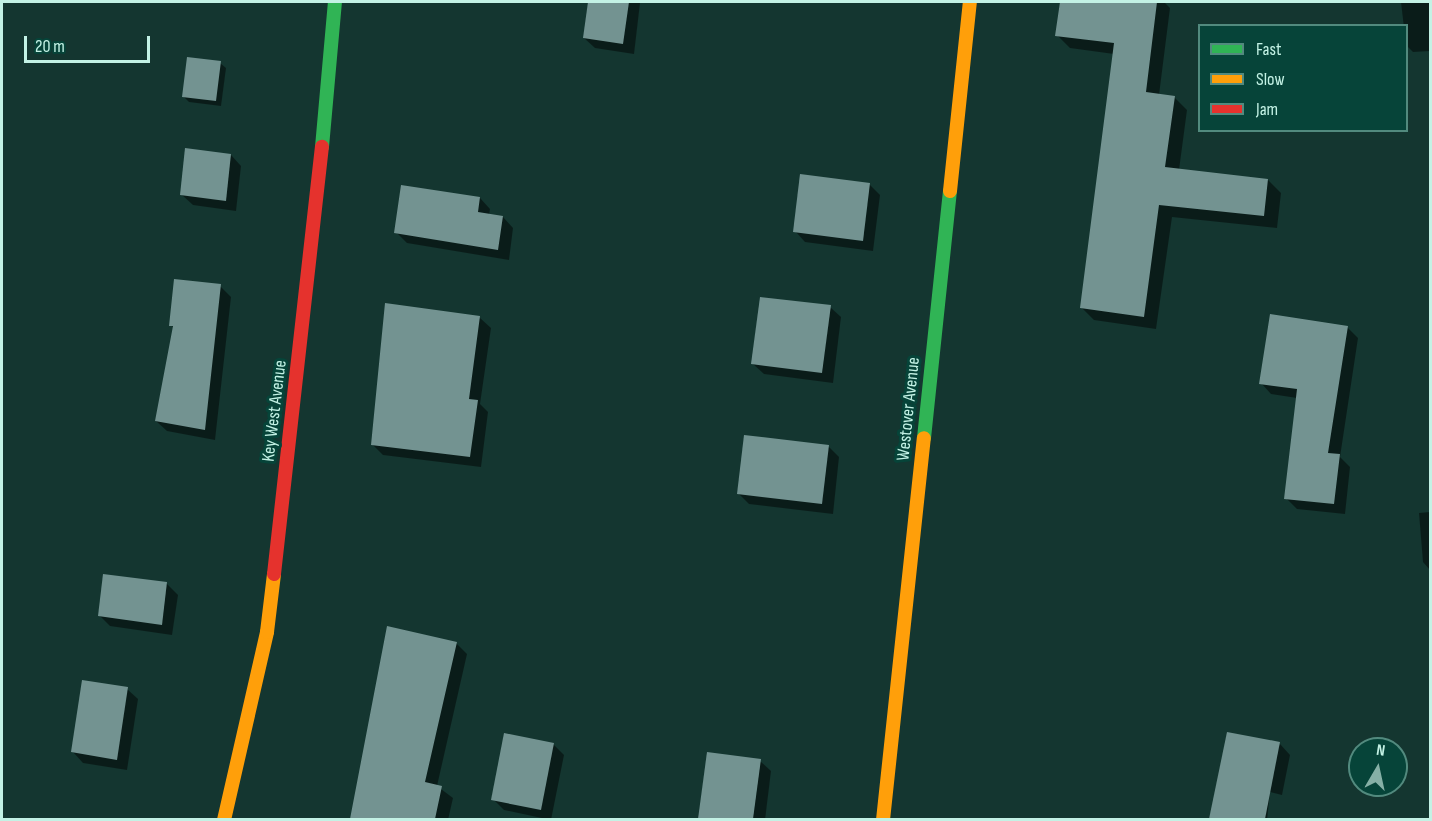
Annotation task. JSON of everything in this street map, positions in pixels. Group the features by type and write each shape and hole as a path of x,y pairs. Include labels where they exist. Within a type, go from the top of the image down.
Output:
{"street":[{"name":"Key West Avenue","path":"224,819 267,632 316,212 336,2"},
{"name":"Westover Avenue","path":"883,819 970,2"}],"building":[{"path":"588,2 629,2 623,44 583,38"},
{"path":"1060,2 1157,2 1146,92 1175,96 1165,167 1268,179 1264,216 1159,205 1144,317 1080,308 1114,43 1055,36"},
{"path":"187,57 221,61 216,101 182,97"},
{"path":"185,148 231,154 226,201 180,195"},
{"path":"800,174 870,183 863,241 793,232"},
{"path":"401,185 480,197 478,212 503,216 498,250 394,233"},
{"path":"174,279 221,284 205,430 155,421 173,326 169,326"},
{"path":"760,297 831,305 822,373 751,364"},
{"path":"385,303 480,316 469,399 478,400 470,457 371,445"},
{"path":"1270,314 1348,326 1328,453 1340,454 1334,504 1284,499 1297,389 1259,384"},
{"path":"744,435 829,445 822,504 737,494"},
{"path":"103,574 167,582 162,625 98,616"},
{"path":"387,626 457,642 425,782 442,786 435,819 350,819"},
{"path":"82,680 128,687 117,760 71,752"},
{"path":"1227,732 1280,742 1265,819 1209,819"},
{"path":"504,733 554,743 541,810 491,800"},
{"path":"707,752 761,759 753,819 698,819"}],"traffic: fast":[{"path":"322,147 335,2"},
{"path":"924,438 950,191"}],"traffic: slow":[{"path":"950,191 970,2"},
{"path":"883,820 924,438"},
{"path":"224,820 267,632 274,574"}],"traffic: jam":[{"path":"274,574 322,147"}]}
